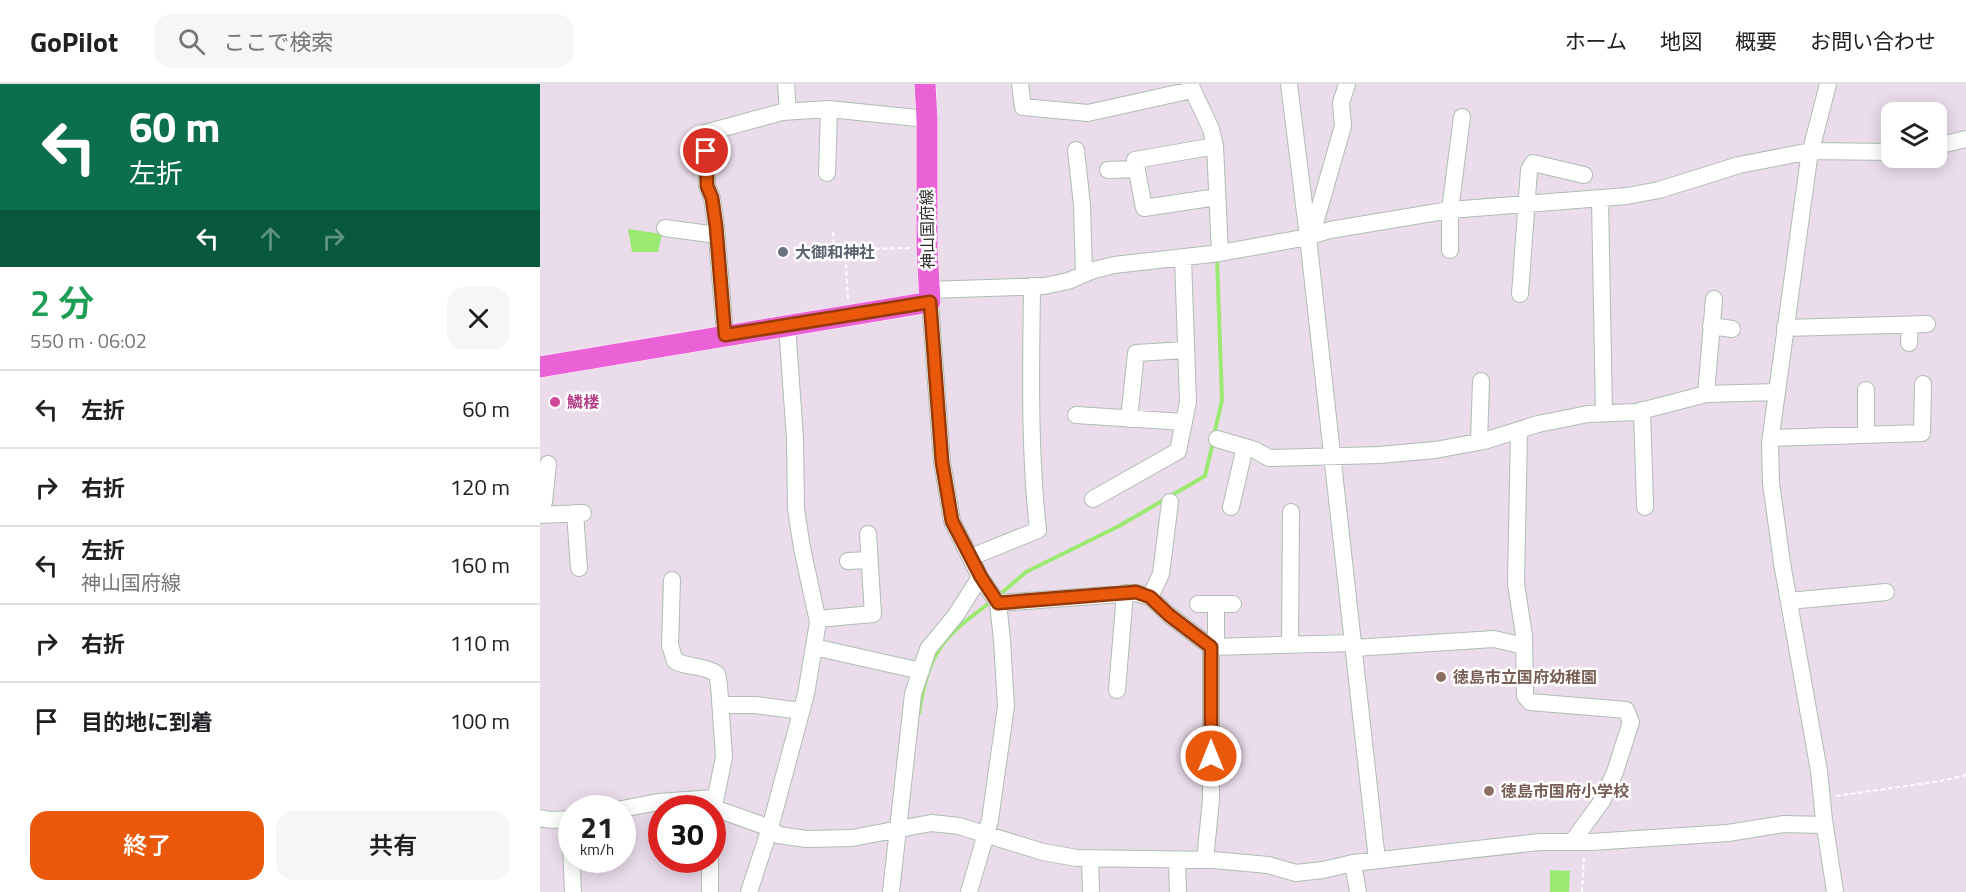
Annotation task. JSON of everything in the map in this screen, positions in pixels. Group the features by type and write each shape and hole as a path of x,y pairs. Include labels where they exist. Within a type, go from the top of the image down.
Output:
{"main road":[{"name":"神山国府線","path":"924,84 927,119 929,296"},
{"path":"540,367 848,315 929,296"}],"street":[{"path":"786,84 788,111"},
{"path":"1020,84 1023,107 1088,112 1191,87 1211,129 1215,146 1220,253"},
{"path":"1289,84 1377,860"},
{"path":"1308,237 1316,220 1343,126 1341,103 1347,84"},
{"path":"1828,84 1811,151 1785,328 1771,438 1771,483 1788,601 1819,771 1824,825 1836,892"},
{"path":"827,173 829,109"},
{"path":"725,335 717,235 712,198 707,186 705,133 788,111 829,109 927,119"},
{"path":"1450,250 1450,210 1462,117"},
{"path":"1947,143 1966,139"},
{"path":"1215,146 1135,160 1144,208 1217,197"},
{"path":"1076,150 1082,205 1084,274"},
{"path":"969,892 990,820 1006,706 1002,640 996,600 981,577 952,521 942,462 929,296 1068,281 1114,265 1220,253 1308,237 1330,230 1450,210 1600,199 1659,190 1739,165 1811,151 1881,152"},
{"path":"1520,294 1528,170 1533,163 1584,175"},
{"path":"1108,170 1137,169"},
{"path":"1600,199 1604,413"},
{"path":"665,228 717,235"},
{"path":"1093,499 1178,451 1188,402 1183,258"},
{"path":"970,557 1038,530 1034,497 1031,398 1032,286"},
{"path":"1706,394 1714,299"},
{"path":"1785,328 1858,333 1927,324"},
{"path":"748,892 770,828 801,711 818,619 796,509 795,439 787,325"},
{"path":"1909,343 1910,325"},
{"path":"1711,326 1732,329"},
{"path":"1129,418 1136,353 1186,350"},
{"path":"1479,442 1481,381"},
{"path":"1771,438 1922,433 1923,384"},
{"path":"1866,390 1866,435"},
{"path":"1217,439 1245,447 1269,458 1332,457 1435,450 1479,442 1538,424 1588,414 1642,410 1706,394 1777,392"},
{"path":"1642,410 1646,507"},
{"path":"1076,415 1184,422"},
{"path":"1519,430 1516,584 1524,646 1525,696 1530,702 1626,710 1632,723 1615,772 1580,842"},
{"path":"1232,507 1245,447"},
{"path":"540,506 544,502 548,464"},
{"path":"1150,597 1161,574 1170,502"},
{"path":"1290,645 1291,512"},
{"path":"540,515 579,513 579,568"},
{"path":"818,619 873,614 868,534"},
{"path":"848,561 869,560"},
{"path":"891,892 913,694 928,649 956,615 981,577"},
{"path":"672,580 670,645 675,661 684,665 708,668 717,674 722,705 724,757 717,795"},
{"path":"996,600 1136,592 1150,597 1169,615 1211,647 1354,645 1494,639 1524,646"},
{"path":"1788,601 1886,592"},
{"path":"1117,690 1125,593"},
{"path":"1198,604 1233,604"},
{"path":"1205,860 1211,800 1211,647 1216,639 1216,604"},
{"path":"814,647 921,671"},
{"path":"722,705 755,705 801,711"},
{"path":"726,812 770,828 778,834 807,839 852,838 931,823 959,826 1043,852 1090,858 1205,860 1268,865 1296,873 1353,863 1540,842 1580,842 1728,833 1784,824 1824,825"},
{"path":"540,818 558,820"},
{"path":"1090,858 1091,892"},
{"path":"1176,860 1178,892"},
{"path":"1353,863 1358,892"},
{"path":"572,873 573,892"},
{"path":"710,873 710,892"}],"path":[{"path":"833,232 834,249"},
{"path":"815,250 927,248"},
{"path":"845,249 848,315"},
{"path":"1822,798 1941,781 1966,775"},
{"path":"1580,842 1584,857 1582,892"}],"shaded area":[{"path":"628,229 662,234 658,252 632,252"},
{"path":"1550,870 1570,871 1569,892 1550,892"}],"waterway":[{"path":"1214,435 1222,400 1217,258"},
{"path":"998,596 1026,572 1119,526 1205,476 1213,442"},
{"path":"919,713 923,690 933,660 947,638 992,601"}],"place":[{"name":"大御和神社","path":"783,252"},
{"name":"鱗楼","path":"555,402"},
{"name":"徳島市立国府幼稚園","path":"1441,677"},
{"name":"徳島市国府小学校","path":"1489,791"}],"route":[{"path":"706,151 707,186 712,198 716,226 725,335 930,302 942,462 952,521 981,577 998,603 1136,592 1150,597 1169,615 1211,647 1211,756"}]}
